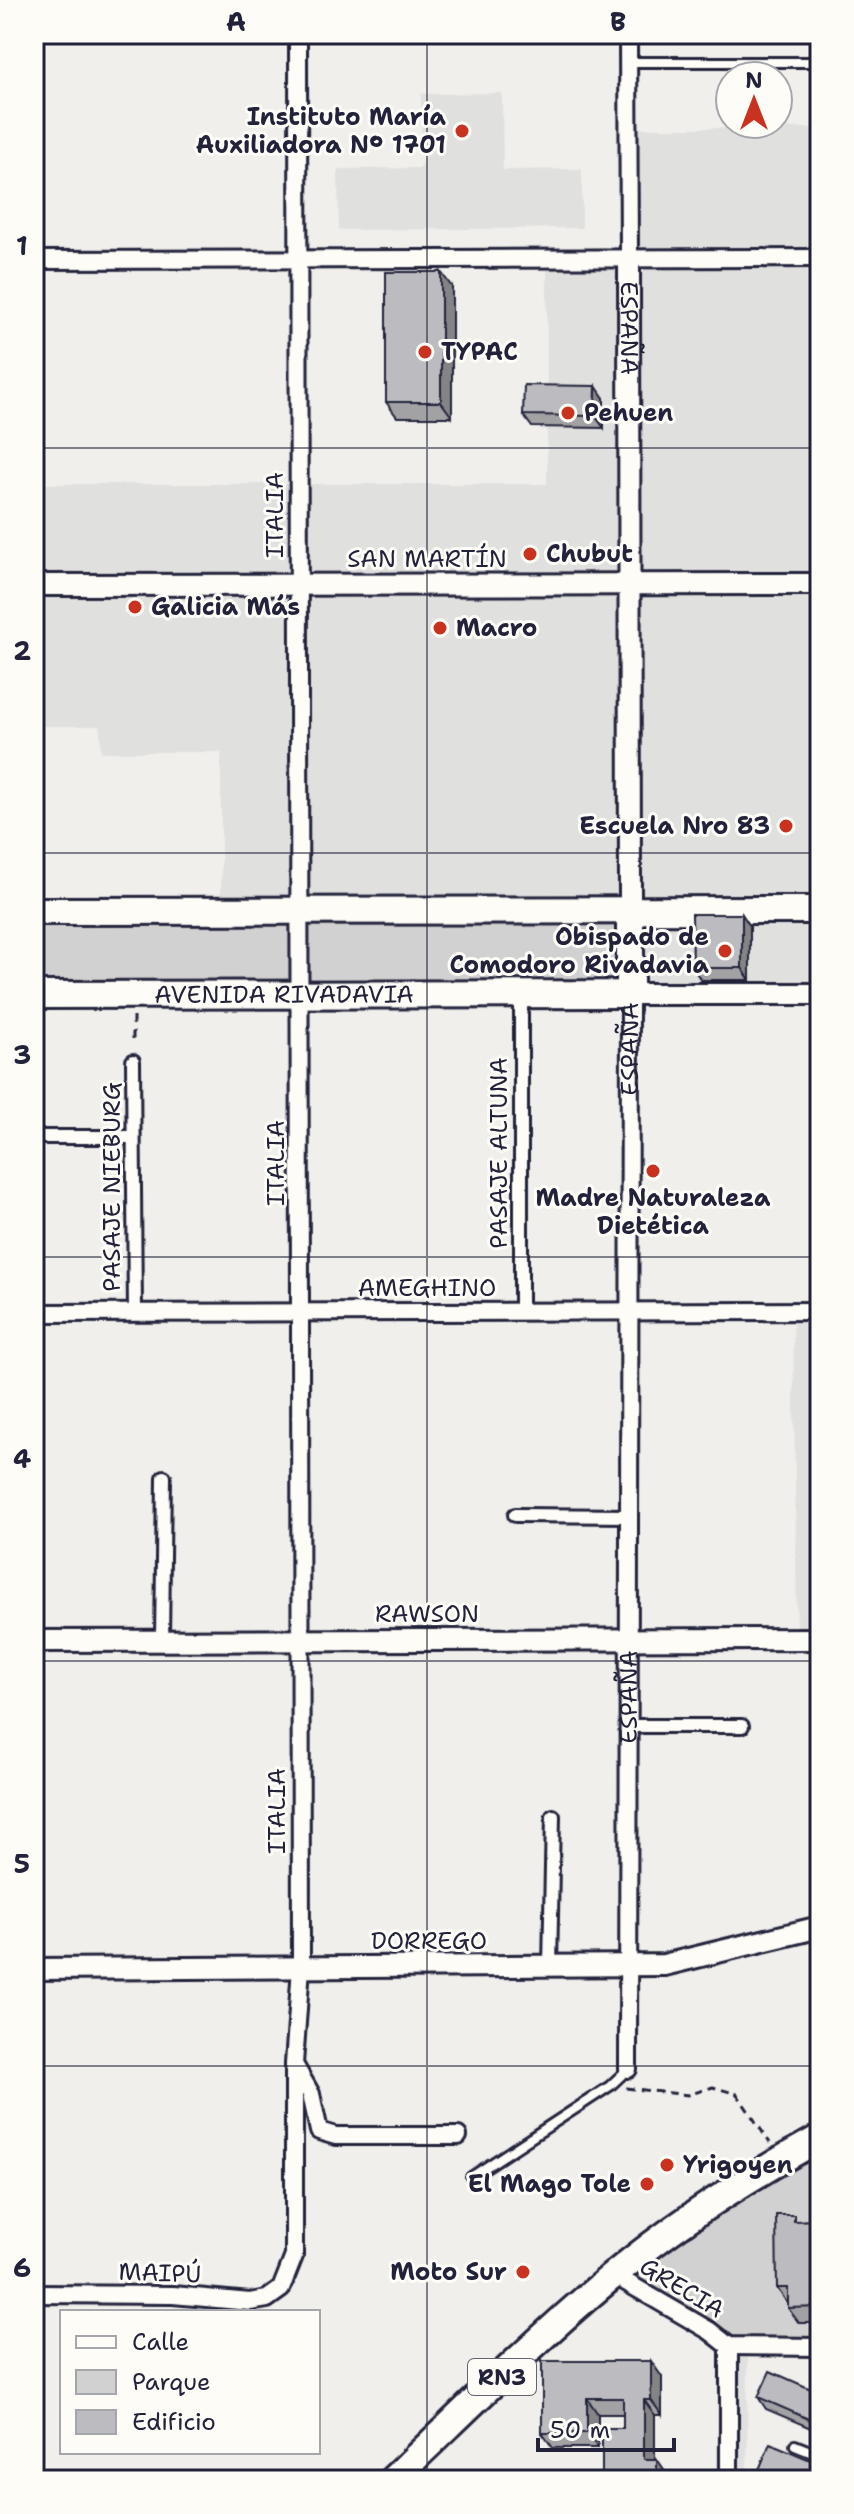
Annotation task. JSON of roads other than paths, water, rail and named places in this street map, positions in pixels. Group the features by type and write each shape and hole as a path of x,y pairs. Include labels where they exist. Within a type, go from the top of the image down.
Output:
{"main road":[{"name":"ESPAÑA","path":"630,910 630,994"},
{"path":"34,911 820,910"},
{"name":"AVENIDA RIVADAVIA","path":"34,995 630,994"},
{"name":"RN3","path":"392,2480 614,2275 663,2236 780,2160 820,2138"}],"street":[{"name":"ITALIA","path":"281,2289 294,2256 294,2064 301,1967 298,34"},
{"name":"ESPAÑA","path":"628,34 630,910"},
{"path":"34,260 820,258"},
{"name":"SAN MARTÍN","path":"34,585 820,584"},
{"name":"PASAJE ALTUNA","path":"521,994 521,1312"},
{"name":"ESPAÑA","path":"628,2069 630,994"},
{"name":"AVENIDA RIVADAVIA","path":"630,994 820,994"},
{"name":"PASAJE NIEBURG","path":"133,1061 135,1313"},
{"path":"34,1137 133,1137"},
{"name":"AMEGHINO","path":"34,1313 820,1311"},
{"path":"162,1640 164,1477"},
{"path":"515,1515 631,1516"},
{"name":"RAWSON","path":"34,1641 820,1639"},
{"path":"629,1726 742,1726"},
{"path":"550,1966 553,1816"},
{"name":"DORREGO","path":"34,1969 664,1965 820,1927"},
{"path":"294,2064 311,2094 319,2131 336,2136 458,2136"},
{"name":"GRECIA","path":"614,2275 710,2331 729,2346 820,2347"},
{"name":"MAIPÚ","path":"34,2294 173,2295 250,2302 267,2299 281,2289"},
{"path":"729,2346 729,2480"}],"lane":[{"path":"628,62 820,62"},
{"path":"471,2177 610,2086 628,2069"},
{"path":"795,2445 820,2455"}],"place":[{"name":"Instituto María Auxiliadora N° 1701","path":"462,131"},
{"name":"TYPAC","path":"425,352"},
{"name":"Pehuen","path":"568,413"},
{"name":"Chubut","path":"530,554"},
{"name":"Galicia Más","path":"135,607"},
{"name":"Macro","path":"440,628"},
{"name":"Escuela Nro 83","path":"786,826"},
{"name":"Obispado de Comodoro Rivadavia","path":"725,951"},
{"name":"Madre Naturaleza Dietética","path":"653,1171"},
{"name":"Yrigoyen","path":"667,2165"},
{"name":"El Mago Tole","path":"647,2184"},
{"name":"Moto Sur","path":"523,2272"}]}
